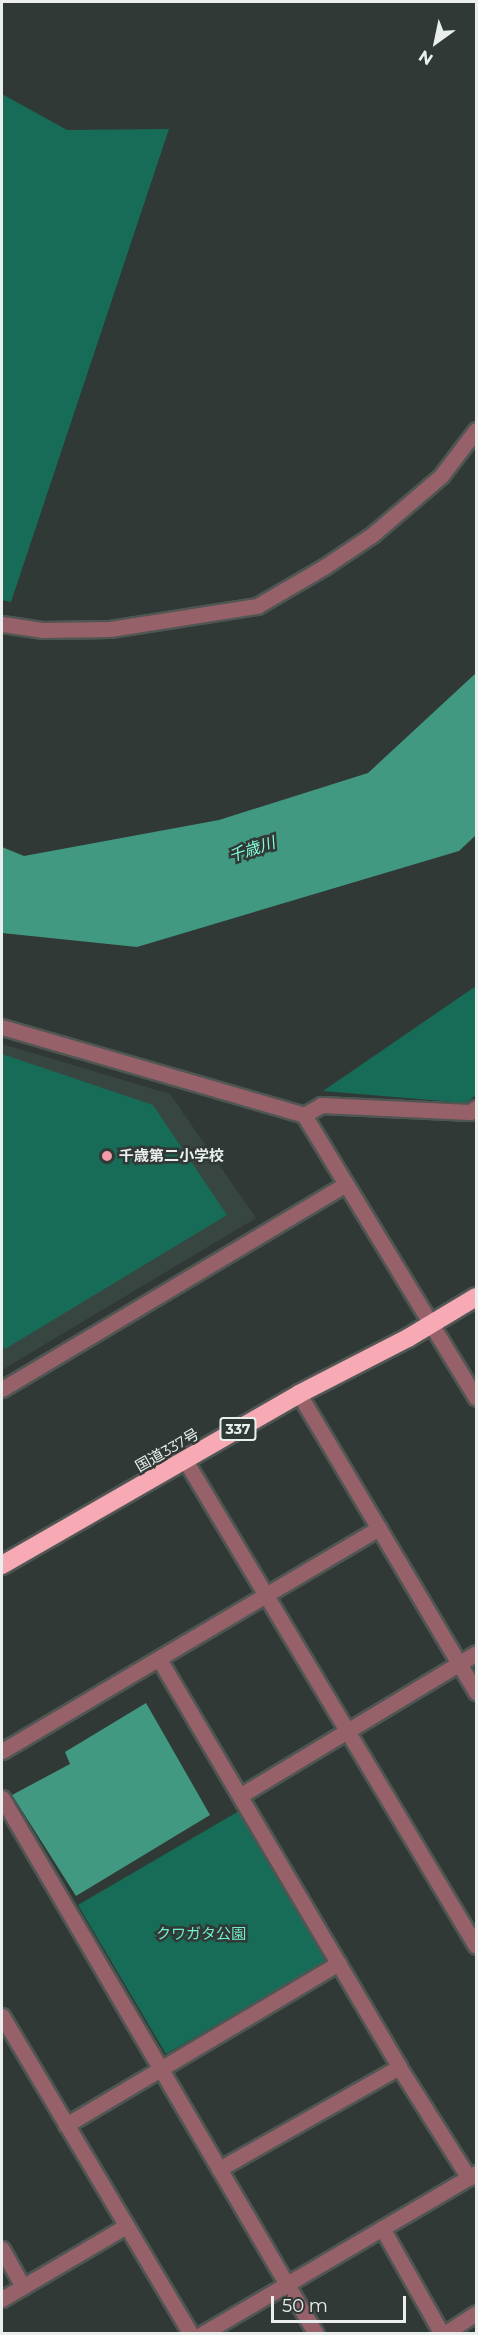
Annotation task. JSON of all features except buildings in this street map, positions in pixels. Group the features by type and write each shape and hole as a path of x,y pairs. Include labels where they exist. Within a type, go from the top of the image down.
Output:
{"highway":[{"name":"国道337号","path":"2,1566 299,1394 477,1297"}],"street":[{"path":"2,624 42,630 110,629 257,606 324,567 372,535 441,476 477,430"},
{"path":"2,1027 304,1115 477,1398"},
{"path":"304,1115 321,1105 470,1112 477,1108"},
{"path":"2,1389 346,1184"},
{"path":"299,1394 477,1692"},
{"path":"185,1460 477,1946"},
{"path":"2,1751 379,1528"},
{"path":"241,1795 477,1653"},
{"path":"159,1659 399,2067 473,2175 202,2334"},
{"path":"2,1798 316,2334"},
{"path":"66,2125 339,1963"},
{"path":"2,2016 191,2334"},
{"path":"219,2169 399,2067"},
{"path":"2,2299 126,2226"},
{"path":"382,2228 443,2334 477,2313"},
{"path":"2,2249 23,2287"}],"shaded area":[{"name":"千歳第二小学校","path":"2,1044 170,1094 256,1218 2,1370"}],"green space":[{"path":"2,94 67,130 169,129 11,602 2,600"},
{"path":"476,986 476,1095 466,1103 323,1091"},
{"name":"千歳第二小学校","path":"2,1054 153,1105 227,1215 5,1349 2,1344"},
{"name":"クワガタ公園","path":"239,1811 326,1961 166,2054 78,1905"}],"water":[{"name":"千歳川","path":"476,673 476,835 459,851 137,947 2,933 2,847 24,856 219,820 368,773"},
{"path":"146,1703 210,1815 76,1896 12,1795 70,1764 65,1752"}],"place":[{"name":"千歳第二小学校","path":"107,1156"}]}
